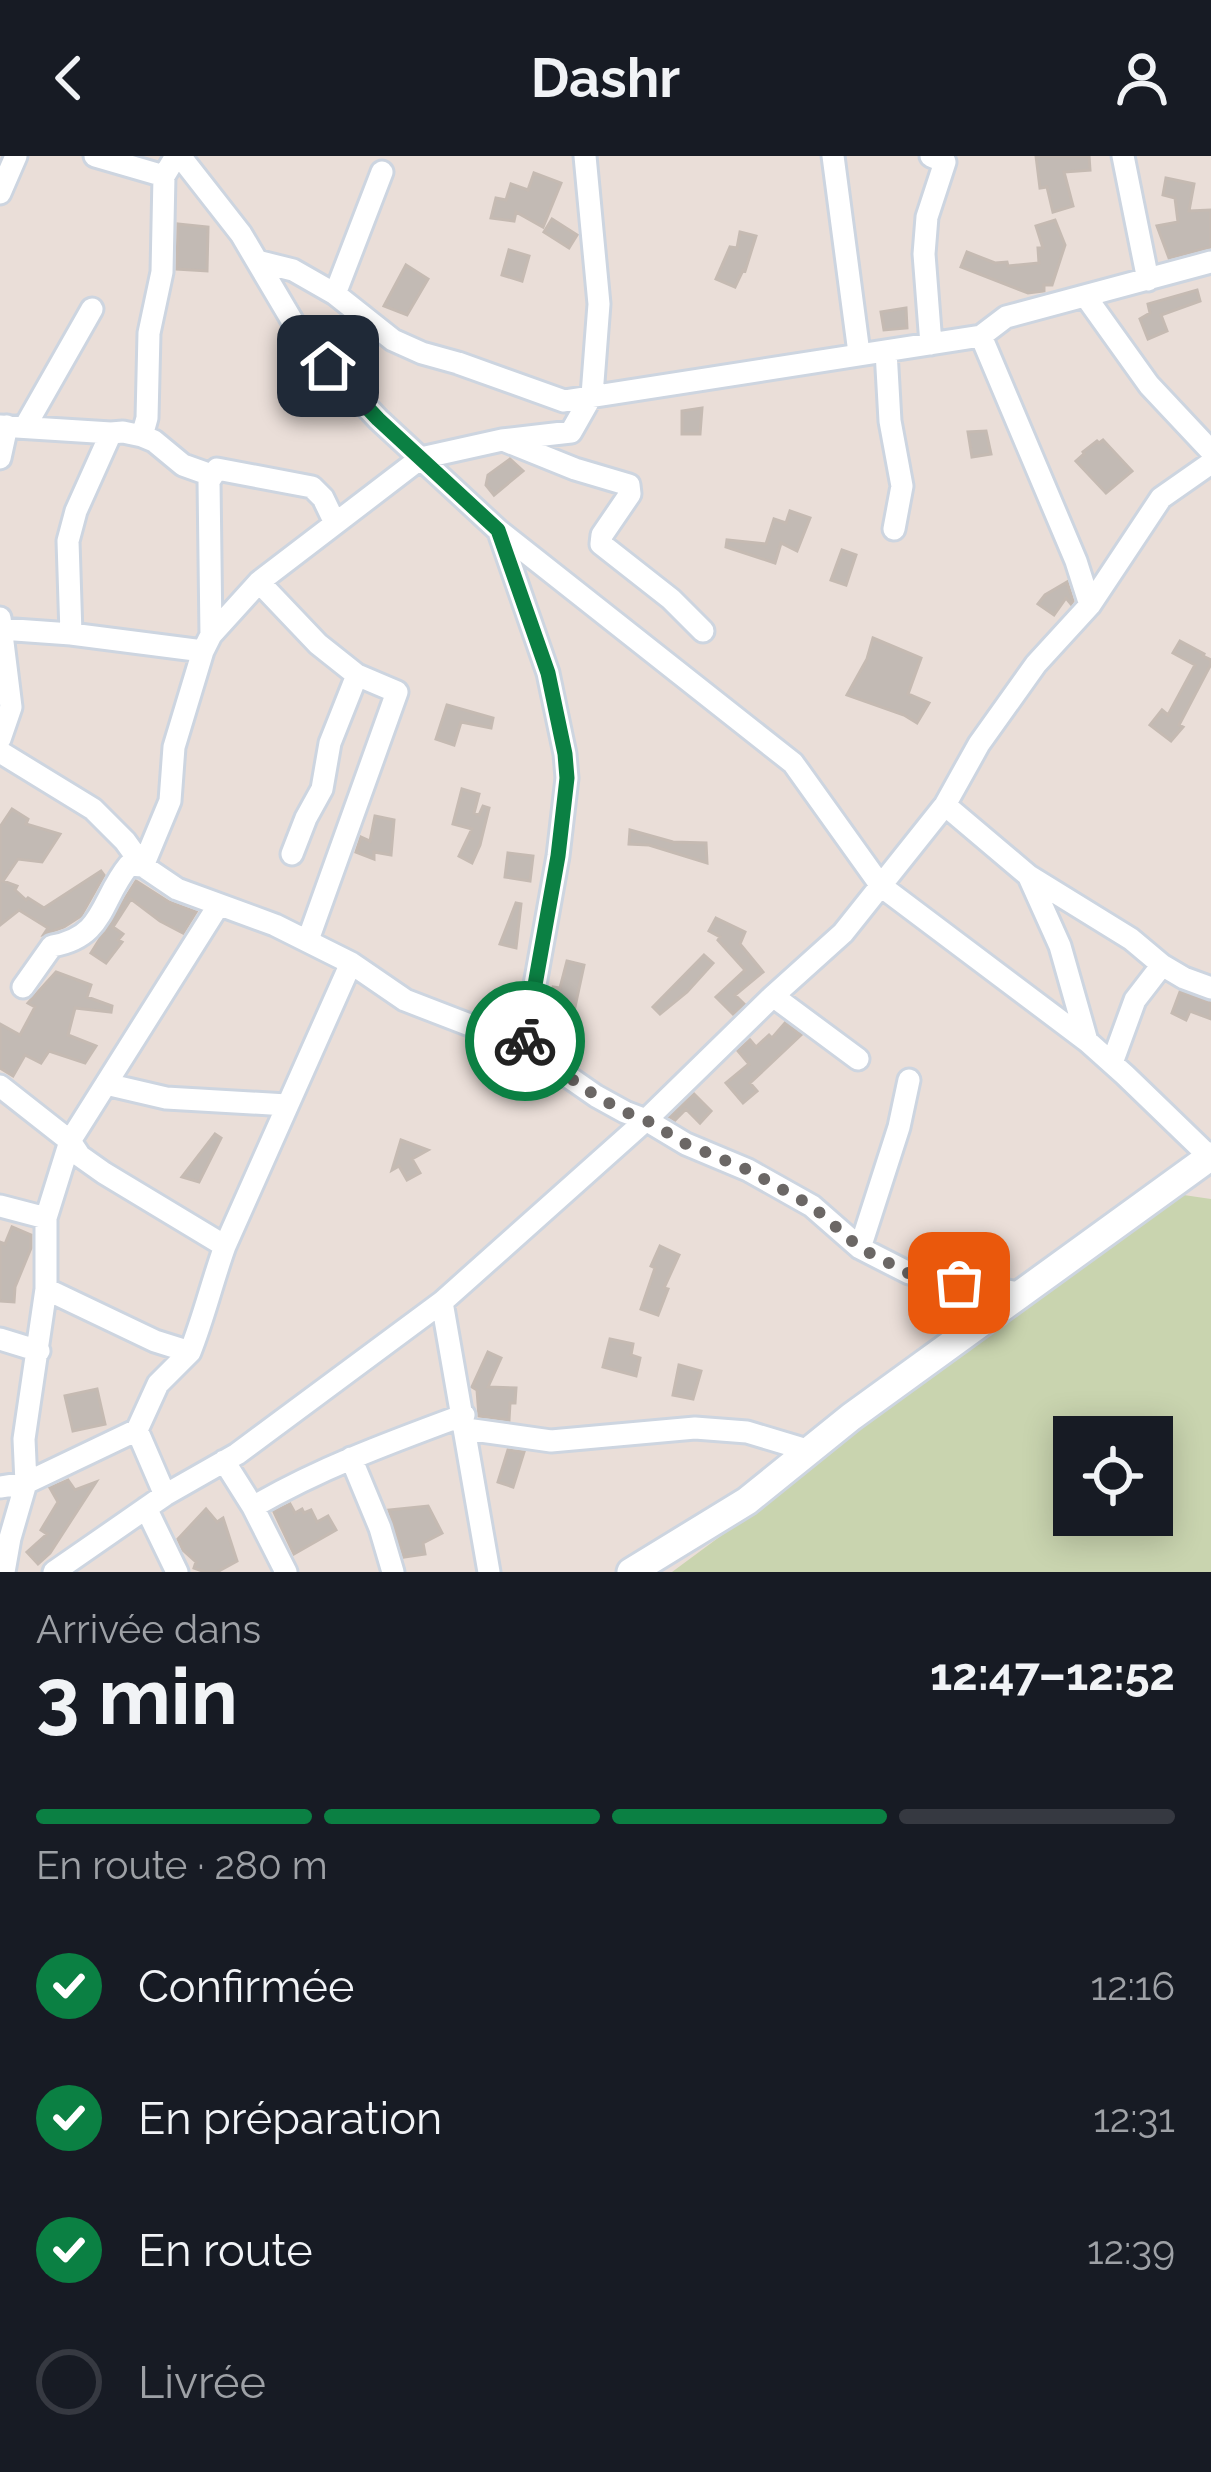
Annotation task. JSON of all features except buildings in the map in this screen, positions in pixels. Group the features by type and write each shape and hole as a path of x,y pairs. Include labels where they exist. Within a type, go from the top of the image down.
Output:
{"street":[{"path":"0,193 16,156"},
{"path":"95,156 164,176"},
{"path":"142,436 147,418 148,333 162,272 164,176 178,156 241,234 303,339 378,419 498,530 794,764 881,886 1087,1041 1211,1157 1018,1293 807,1450 747,1501 632,1572"},
{"path":"207,643 260,582 421,458 502,440 572,432 592,395 599,290 585,156"},
{"path":"833,156 859,353"},
{"path":"1123,156 1148,280"},
{"path":"931,344 924,254 941,158"},
{"path":"335,294 382,172"},
{"path":"256,261 293,270 335,294 393,340 564,400 981,336 1006,317 1211,262"},
{"path":"1087,297 1149,385 1211,451"},
{"path":"0,458 11,426 92,309"},
{"path":"981,336 1090,604"},
{"path":"886,351 890,421 902,486 894,530"},
{"path":"11,426 142,436 183,465 212,475"},
{"path":"71,634 68,541 76,511 111,433"},
{"path":"502,440 575,470 629,485 630,494 602,535 601,544 703,631"},
{"path":"54,1572 165,1495 224,1461 442,1302 646,1120 843,933 945,805 979,744 1036,664 1090,604 1161,498 1211,463"},
{"path":"142,866 170,801 173,747 207,643 212,475 217,470 312,487 335,523"},
{"path":"498,530 548,673 567,778 524,1046"},
{"path":"260,582 318,644 357,675 397,692 308,940"},
{"path":"0,618 11,706 0,739"},
{"path":"1,628 207,643"},
{"path":"292,854 322,789 329,743 357,675"},
{"path":"0,752 93,808 142,866 177,889 275,925 351,963 406,1000 524,1046 596,1096 812,1206 860,1248 908,1273 1018,1293"},
{"path":"945,805 1029,876 1131,939 1162,965 1211,988"},
{"path":"23,987 52,946 74,942 90,929 129,865 142,866"},
{"path":"1029,876 1060,946 1087,1041"},
{"path":"4,1572 26,1483 24,1439 46,1289 46,1218 70,1141 218,906"},
{"path":"0,1487 26,1483 137,1430 158,1384 190,1352 226,1246 351,963"},
{"path":"1112,1064 1135,1000 1162,965"},
{"path":"773,996 858,1058"},
{"path":"860,1248 909,1080"},
{"path":"106,1084 166,1098 286,1105"},
{"path":"0,1086 104,1173 226,1246"},
{"path":"0,1206 46,1218"},
{"path":"46,1289 155,1341 190,1352"},
{"path":"442,1302 489,1572"},
{"path":"0,1339 39,1351"},
{"path":"253,1507 351,1458 465,1422 551,1441 695,1428 746,1432 807,1450"},
{"path":"137,1430 165,1495"},
{"path":"351,1458 393,1572"},
{"path":"224,1461 286,1572"},
{"path":"146,1508 177,1572"}],"green space":[{"path":"1170,1193 1211,1199 1211,1572 672,1572 806,1473 976,1334"}],"way so far":[{"path":"525,1041 524,1046 596,1096 812,1206 860,1248 908,1273 959,1283"}],"route":[{"path":"328,366 498,530 548,673 567,778 525,1041"}]}
